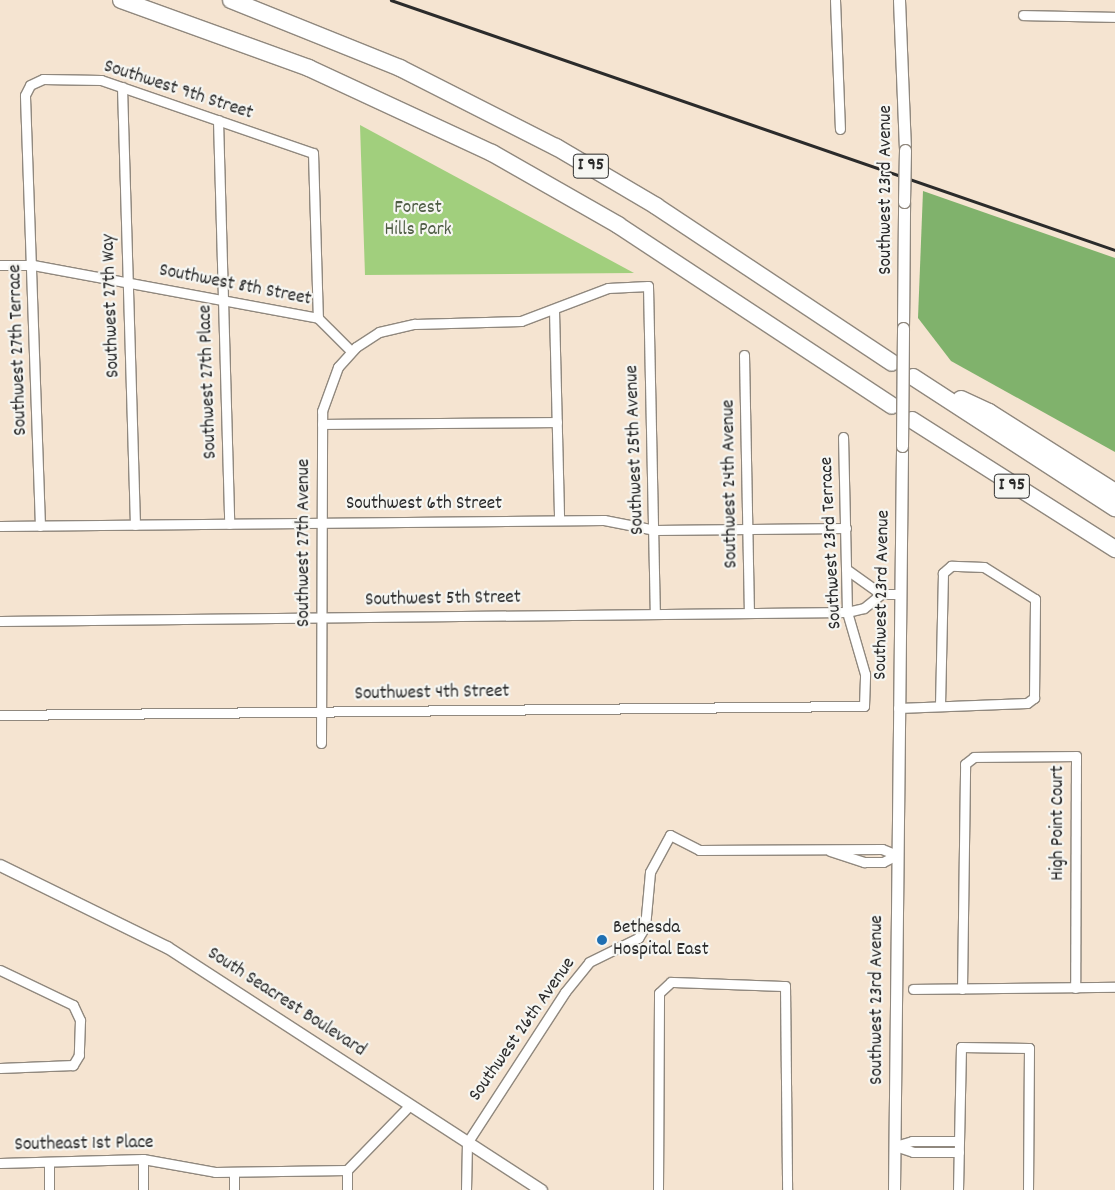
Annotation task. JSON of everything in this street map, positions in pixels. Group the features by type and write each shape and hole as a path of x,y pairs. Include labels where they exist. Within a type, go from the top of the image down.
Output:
{"highway":[{"name":"I 95","path":"121,0 309,68 492,153 643,241 892,406"},
{"name":"I 95","path":"231,0 400,68 556,146 656,206 892,363"},
{"name":"I 95","path":"1115,492 989,412 914,377 1115,508"},
{"name":"I 95","path":"912,420 1115,549"}],"street":[{"path":"835,0 840,129"},
{"name":"Southwest 23rd Avenue","path":"894,1190 905,150 899,0"},
{"path":"1023,15 1115,18"},
{"name":"Southwest 9th Street","path":"30,85 43,79 101,80 313,153 318,318"},
{"name":"Southwest 27th Terrace","path":"30,85 25,95 33,265 40,526"},
{"name":"Southwest 27th Way","path":"122,87 135,525"},
{"name":"Southwest 27th Place","path":"218,120 230,524"},
{"name":"Southwest 8th Street","path":"0,265 33,265 318,318 351,351"},
{"name":"Southwest 25th Avenue","path":"554,310 608,288 648,286 655,530 655,614"},
{"path":"351,351 379,332 405,325 509,323 554,310 559,520"},
{"name":"Southwest 27th Avenue","path":"320,743 322,424 329,385 351,351"},
{"name":"Southwest 24th Avenue","path":"744,355 750,530 749,612"},
{"path":"322,424 557,422"},
{"name":"Southwest 23rd Terrace","path":"844,437 847,612 865,674 864,706"},
{"name":"Southwest 6th Street","path":"0,526 559,520 624,522 655,530 846,528"},
{"path":"898,708 940,705 1027,704 1035,695 1035,599 984,567 951,566 943,573 940,705"},
{"path":"846,569 881,594 901,594"},
{"name":"Southwest 5th Street","path":"0,621 847,612 864,608 881,594"},
{"name":"Southwest 4th Street","path":"0,715 864,706"},
{"name":"High Point Court","path":"962,989 965,764 974,758 1076,756 1075,988"},
{"name":"Southwest 26th Avenue","path":"467,1143 589,962 638,938 645,928 651,867 670,835 699,850 830,851 864,862 883,862 897,855"},
{"name":"South Seacrest Boulevard","path":"0,865 167,947 541,1190"},
{"path":"0,970 73,1005 80,1020 80,1055 73,1065 0,1068"},
{"path":"658,1190 659,993 671,982 785,986 787,1190"},
{"path":"913,989 1115,988"},
{"path":"958,1190 961,1047 1030,1048 1028,1190"},
{"path":"347,1190 347,1170 410,1105"},
{"path":"895,1146 912,1141 959,1141"},
{"path":"466,1190 467,1143"},
{"path":"895,1146 912,1152 959,1152"},
{"path":"143,1159 143,1190"},
{"name":"Southeast 1st Place","path":"0,1163 49,1164 143,1159 234,1173 347,1170"},
{"path":"49,1164 49,1190"},
{"path":"234,1173 234,1190"}],"green space":[{"name":"Forest Hills Park","path":"360,125 634,273 365,275"},
{"path":"923,191 1115,258 1115,452 951,361 918,318"}],"railway":[{"path":"391,0 1115,250"}],"place":[{"name":"Bethesda Hospital East","path":"602,940"}]}
